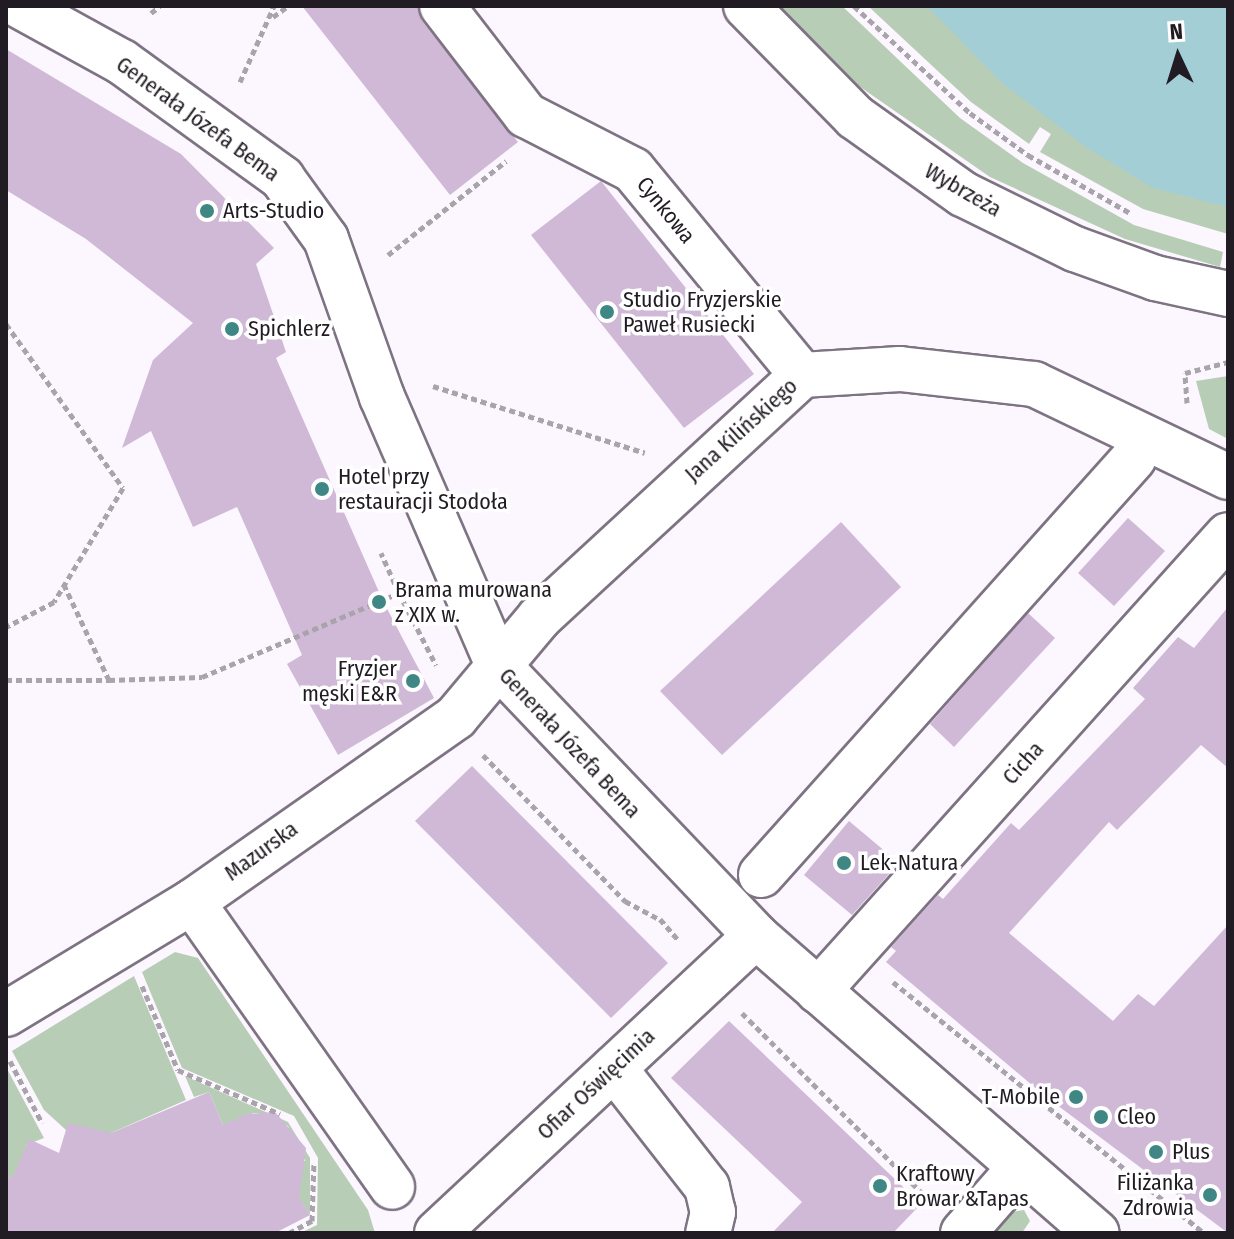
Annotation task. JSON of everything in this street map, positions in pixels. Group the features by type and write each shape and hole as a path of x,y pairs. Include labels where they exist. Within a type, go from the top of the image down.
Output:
{"street":[{"name":"Generała Józefa Bema","path":"20,6 122,62 282,178 318,227 350,298 382,397 498,665 756,936 1019,1169 1097,1233"},
{"name":"Cynkowa","path":"442,6 526,115 633,170 802,375"},
{"name":"Wybrzeża","path":"746,6 855,117 963,194 1075,249 1155,278 1228,294"},
{"name":"Jana Kilińskiego","path":"498,665 539,618 802,375 900,369 1034,384 1228,477"},
{"path":"761,875 1134,458"},
{"name":"Cicha","path":"818,991 1228,535"},
{"name":"Mazurska","path":"6,1014 192,902 456,717 498,665"},
{"path":"192,902 392,1187"},
{"name":"Ofiar Oświęcimia","path":"437,1233 756,936"},
{"path":"614,1068 707,1187 713,1212 708,1233"},
{"path":"948,1219 1019,1169"}],"path":[{"path":"151,13 160,6"},
{"path":"240,82 272,18 274,6"},
{"path":"272,18 288,6"},
{"path":"854,6 970,113 1028,155 1138,217"},
{"path":"388,255 518,152"},
{"path":"6,324 123,488 54,602 6,627"},
{"path":"1187,407 1185,373 1228,362"},
{"path":"433,386 631,453 662,452"},
{"path":"6,680 202,677 399,593 381,553"},
{"path":"64,585 109,680"},
{"path":"456,717 484,756 625,901 659,919"},
{"path":"855,950 1204,1233"},
{"path":"139,980 178,1070 292,1119"},
{"path":"733,1001 757,1033 948,1219"},
{"path":"6,1053 42,1123"},
{"path":"289,1233 312,1221 314,1158 307,1145"}],"green space":[{"path":"780,6 842,6 960,118 1023,163 1134,225 1223,252 1220,267 1125,239 990,177 853,82"},
{"path":"868,6 983,6 1228,171 1228,234 1143,209 1040,152 1051,134 1040,127 1029,144 971,102"},
{"path":"1228,376 1228,439 1209,429 1196,381"},
{"path":"175,952 198,958 368,1210 375,1233 300,1233 317,1225 318,1158 294,1116 182,1068 142,972"},
{"path":"134,976 186,1100 79,1147 73,1124 66,1130 44,1110 12,1051"},
{"path":"6,1067 44,1138 26,1145 41,1164 6,1179"},
{"path":"185,1076 288,1122 310,1158 310,1215 296,1193 298,1164 306,1160 299,1158 288,1126 259,1113 252,1113 253,1121 223,1125 209,1092 194,1097"},
{"path":"1024,1210 1030,1221 1022,1233 992,1233 1011,1212"}],"water":[{"path":"927,6 1228,6 1228,207 1153,188 1083,145 1002,83"}],"building":[{"path":"302,6 418,6 422,21 518,142 450,195"},
{"path":"6,49 181,154 274,248 256,264 286,352 276,358 383,601 434,698 338,755 287,664 302,655 237,507 193,527 151,431 122,448 153,360 193,323 86,239 6,190"},
{"path":"601,181 754,374 684,428 531,235"},
{"path":"1128,518 1165,551 1114,606 1078,573"},
{"path":"841,522 901,587 722,755 660,691"},
{"path":"1228,607 1228,768 1201,745 1117,830 1109,822 1009,933 1113,1021 1138,994 1154,1006 1228,925 1228,1233 1045,1096 886,962 896,951 891,947 938,895 943,899 1011,823 1019,830 1145,699 1133,688 1178,637 1194,648"},
{"path":"1028,613 1055,638 954,747 930,724"},
{"path":"472,766 668,963 611,1018 415,821"},
{"name":"Lek-Natura","path":"849,821 899,863 852,915 804,875"},
{"path":"729,1021 921,1204 893,1233 772,1233 802,1202 671,1078"},
{"path":"209,1092 223,1125 246,1114 275,1112 306,1148 299,1197 310,1215 275,1233 6,1233 6,1179 14,1175 29,1139 59,1153 68,1123 111,1133"}],"place":[{"name":"Arts-Studio","path":"207,211"},
{"name":"Studio Fryzjerskie Paweł Rusiecki","path":"607,312"},
{"name":"Spichlerz","path":"232,329"},
{"name":"Hotel przy restauracji Stodoła","path":"322,489"},
{"name":"Brama murowana z XIX w.","path":"379,602"},
{"name":"Fryzjer męski E&R","path":"413,681"},
{"name":"Lek-Natura","path":"844,863"},
{"name":"T-Mobile","path":"1076,1097"},
{"name":"Cleo","path":"1101,1117"},
{"name":"Plus","path":"1156,1152"},
{"name":"Kraftowy Browar &Tapas","path":"880,1186"},
{"name":"Filiżanka Zdrowia","path":"1210,1195"}]}
